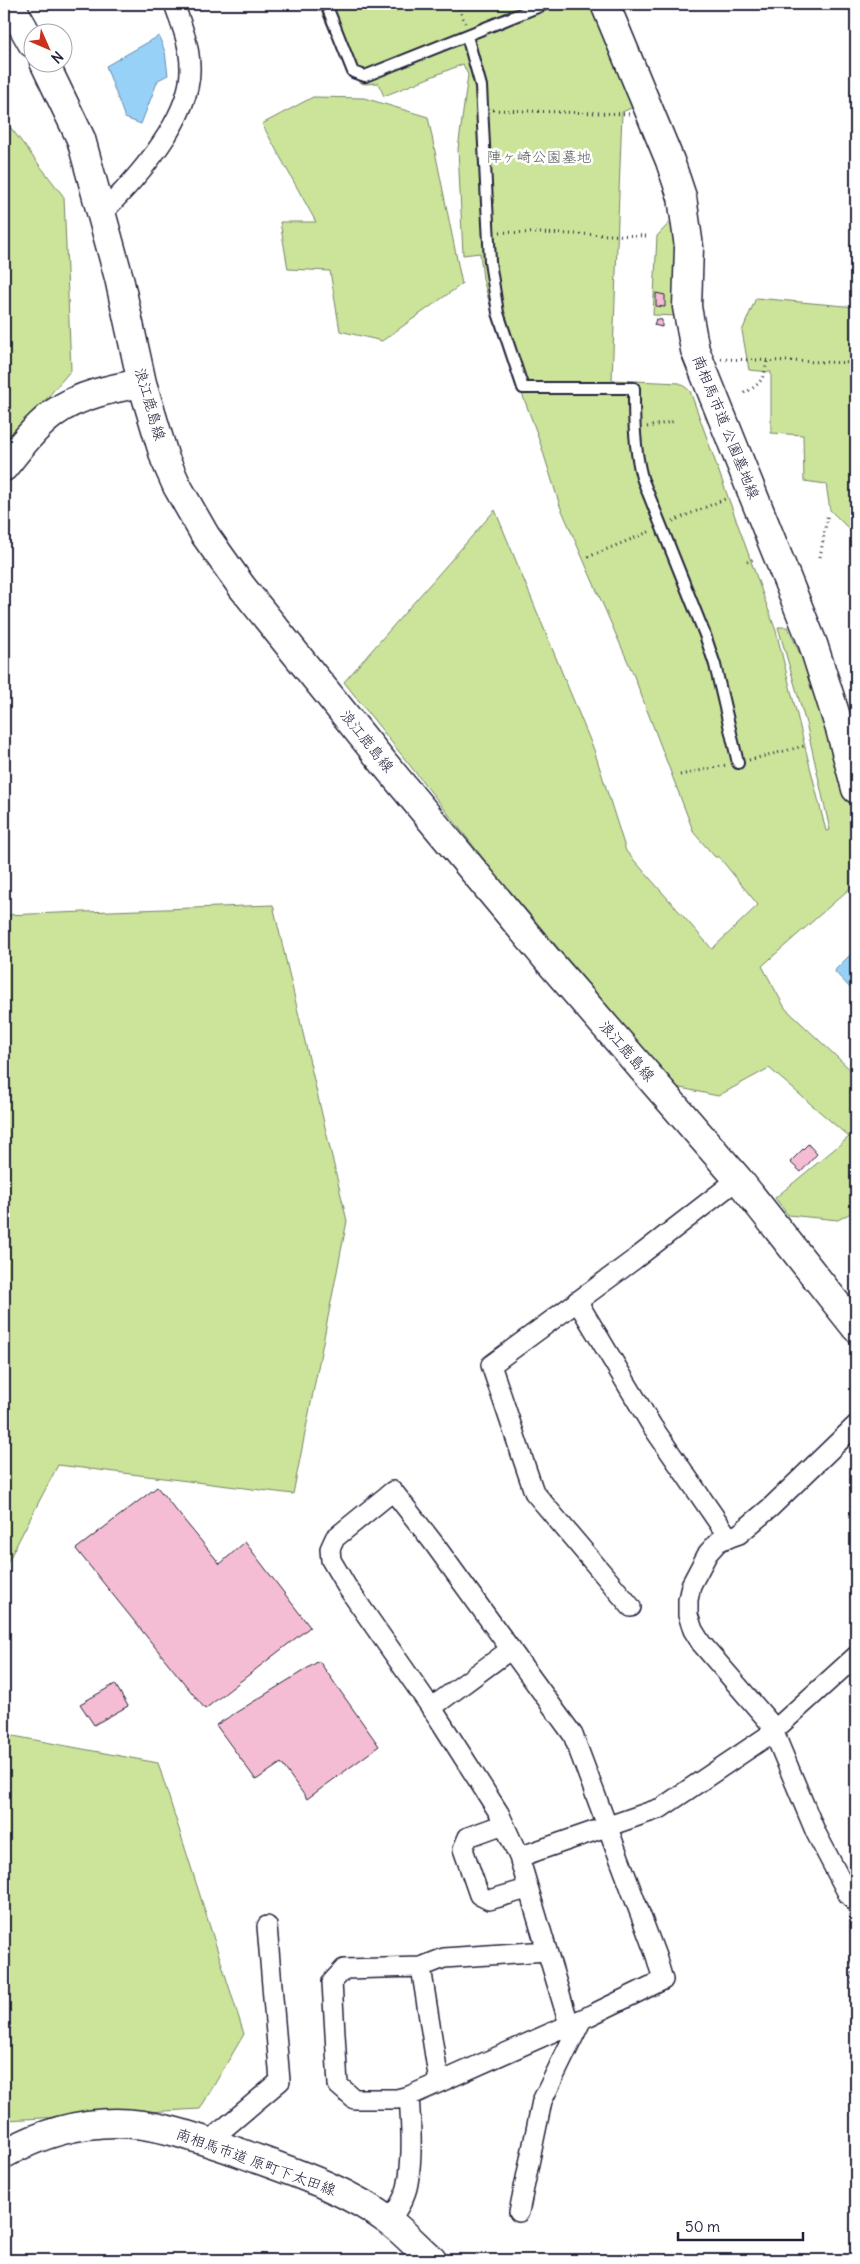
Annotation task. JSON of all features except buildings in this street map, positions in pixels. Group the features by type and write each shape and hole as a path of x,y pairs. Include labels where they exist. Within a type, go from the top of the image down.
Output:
{"main road":[{"path":"10,4 22,25"},
{"name":"南相馬市道 公園墓地線","path":"605,4 670,161 682,197 689,247 687,307 689,325 698,358 813,644 840,728 856,789"},
{"name":"浪江鹿島線","path":"49,72 81,139 119,278 142,383 169,468 192,512 220,558 383,762 540,951 738,1180 856,1328"},
{"path":"4,467 20,446 54,412 98,391 142,383"},
{"name":"南相馬市道 原町下太田線","path":"4,2154 52,2133 83,2126 116,2123 164,2129 208,2142 322,2184 389,2221 432,2260"}],"street":[{"path":"101,214 158,146 179,114 185,98 190,81 189,53 174,4"},
{"path":"631,1607 534,1492 491,1365 738,1180"},
{"path":"577,1301 652,1426 729,1538"},
{"path":"856,1425 771,1507 739,1534 719,1541 713,1546 691,1585 688,1600 688,1615 693,1630 701,1644 774,1730 816,1833 848,1894 856,1903"},
{"path":"520,2212 542,2102 576,2021 546,1951 519,1858 499,1813 430,1708 363,1612 331,1560 330,1550 334,1538 393,1492 573,1735 656,1956 662,1980 576,2021 409,2096 397,2099 354,2099 338,2085 332,1982 344,1969 421,1967 444,1958 546,1951"},
{"path":"430,1708 511,1649"},
{"path":"519,1858 660,1808 774,1730 856,1656"},
{"path":"504,1824 468,1837 462,1849 479,1895 489,1900 527,1889"},
{"path":"208,2142 280,2081 267,1926"},
{"path":"421,1967 439,2082"},
{"path":"389,2221 399,2206 408,2184 410,2148 409,2096"}],"lane":[{"path":"326,4 353,72 365,76 545,4"},
{"path":"467,36 479,73 490,262 498,313 523,388 634,388 636,455 642,478 715,665 738,763"}],"path":[{"path":"457,4 466,25 467,36"},
{"path":"481,110 618,114"},
{"path":"488,232 647,236"},
{"path":"698,358 856,363"},
{"path":"744,393 761,383 765,376 767,360"},
{"path":"634,431 676,420"},
{"path":"820,557 828,513"},
{"path":"856,1928 851,1960 856,2037"}],"green space":[{"name":"陣ヶ崎公園墓地","path":"318,4 593,4 636,106 622,112 612,380 680,383 690,391 776,631 826,831 830,830 807,727 778,627 788,627 856,779 856,883 762,966 785,1008 856,1075 856,1210 838,1220 788,1215 775,1198 849,1137 769,1068 718,1096 676,1087 498,877 344,682 495,510 594,750 626,851 712,949 758,905 719,857 715,857 694,833 634,676 560,506 538,436 494,319 483,279 480,253 463,255 458,149 468,75 463,64 384,96 378,83 364,84 350,77"},
{"path":"313,97 364,98 428,117 462,284 382,341 340,331 330,271 288,269 280,222 316,222 262,124"},
{"path":"4,119 64,197 71,370 4,449"},
{"path":"675,217 677,316 653,315 657,236"},
{"path":"756,298 856,307 856,536 830,510 826,484 804,481 803,435 771,433 771,372 749,370 742,331"},
{"path":"273,905 347,1221 293,1494 58,1465 4,1569 4,915"},
{"path":"4,1724 8,1735 158,1763 244,2034 200,2109 7,2120 4,2123"}],"water":[{"path":"159,36 165,52 168,75 158,80 141,124 125,118 106,66"},
{"path":"856,949 856,994 835,972"}]}
